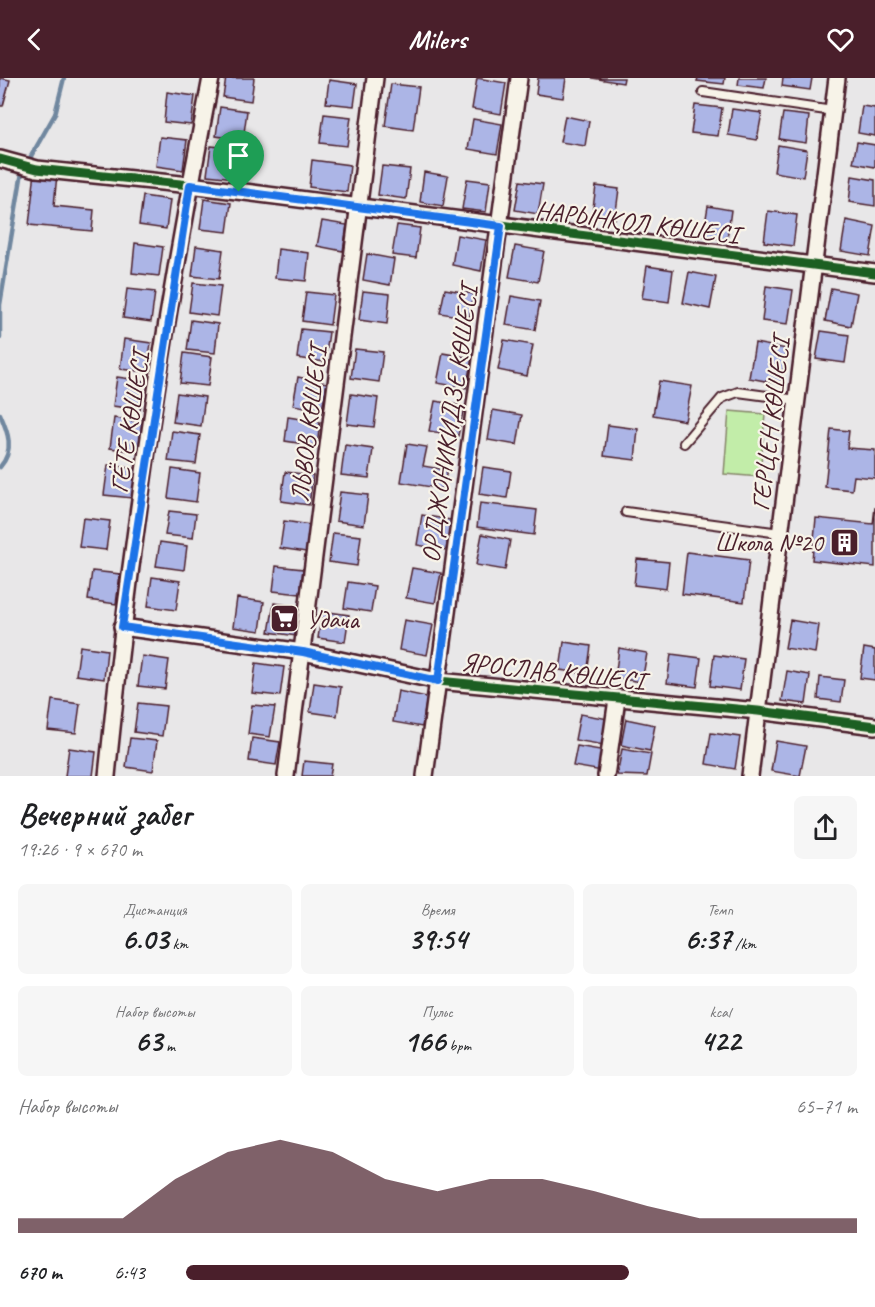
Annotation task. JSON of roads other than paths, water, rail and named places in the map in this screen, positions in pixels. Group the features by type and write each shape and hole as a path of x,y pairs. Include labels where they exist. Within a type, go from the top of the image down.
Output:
{"street":[{"name":"ГЁТЕ КӨШЕСІ","path":"107,776 122,627 190,185 211,78"},
{"name":"ЛЬВОВ КӨШЕСІ","path":"286,776 375,78"},
{"name":"ОРДЖОНИКИДЗЕ КӨШЕСІ","path":"425,776 501,226 519,78"},
{"name":"ГЕРЦЕН КӨШЕСІ","path":"750,776 837,78"},
{"name":"НАРЫНҚОЛ КӨШЕСІ","path":"0,159 37,169 190,185 875,273"},
{"name":"ЯРОСЛАВ КӨШЕСІ","path":"122,627 303,652 438,681 758,711 875,726"},
{"path":"606,776 617,699"}],"lane":[{"path":"703,92 833,111"},
{"path":"684,442 722,398 738,392 797,400"},
{"path":"626,512 780,533"}],"waterway":[{"path":"0,338 0,305 22,172 55,114 64,78"},
{"path":"0,414 9,441 5,461 0,467"}],"place":[{"name":"Школа №20","path":"844,542"},
{"name":"Удача","path":"285,619"}]}
